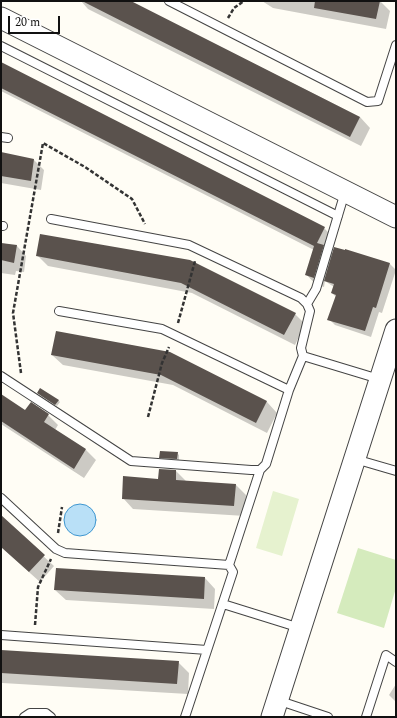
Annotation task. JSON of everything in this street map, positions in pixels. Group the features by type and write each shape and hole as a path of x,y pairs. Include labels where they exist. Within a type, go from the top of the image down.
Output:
{"street":[{"path":"1,18 396,217"},
{"path":"274,709 396,330"}],"lane":[{"path":"169,1 366,102 378,101 396,45"},
{"path":"1,46 338,216"},
{"path":"307,304 316,289 345,192"},
{"path":"51,219 189,245 301,298 307,304 310,311 301,348 303,356 289,390 266,464 260,470 229,565 233,572 185,717"},
{"path":"59,311 162,329 289,390"},
{"path":"303,356 380,380"},
{"path":"1,376 131,460 260,470"},
{"path":"354,458 396,471"},
{"path":"1,498 56,549 65,553 229,565"},
{"path":"223,604 300,628"},
{"path":"1,635 207,650"},
{"path":"366,717 386,655 396,662"},
{"path":"274,709 328,717"},
{"path":"24,717 30,713 46,713 51,717"}],"path":[{"path":"226,30 227,19 234,8 244,1"},
{"path":"22,390 13,313 43,143 85,167 132,199 151,237"},
{"path":"35,637 38,587 56,549 62,507"}],"green space":[{"path":"273,491 299,499 282,556 256,548"},
{"path":"358,548 396,560 396,588 384,628 337,613"}],"water":[{"path":"77,504 83,504 92,508 96,520 92,532 83,536 77,536 68,532 64,523 64,517 68,508"}],"building":[{"path":"82,1 131,1 360,117 350,137"},
{"path":"315,1 380,1 376,19 314,8"},
{"path":"1,62 325,227 317,243 324,245 314,278 305,275 314,246 1,88"},
{"path":"1,152 34,159 31,181 1,176"},
{"path":"40,234 190,260 296,313 284,335 181,283 36,256"},
{"path":"1,243 17,245 14,263 1,260"},
{"path":"334,247 390,263 376,308 373,307 365,331 327,320 336,295 331,293 334,284 324,281"},
{"path":"56,331 170,352 267,401 256,423 161,375 51,355"},
{"path":"40,388 59,400 55,405 37,393"},
{"path":"1,394 25,410 31,402 49,414 44,422 86,449 74,469 1,421"},
{"path":"160,451 178,452 177,459 159,458"},
{"path":"159,469 176,470 176,480 236,484 234,506 122,499 123,476 158,479"},
{"path":"1,515 45,555 29,572 1,547"},
{"path":"56,568 205,577 204,599 54,590"},
{"path":"1,650 179,661 177,684 1,673"}]}
